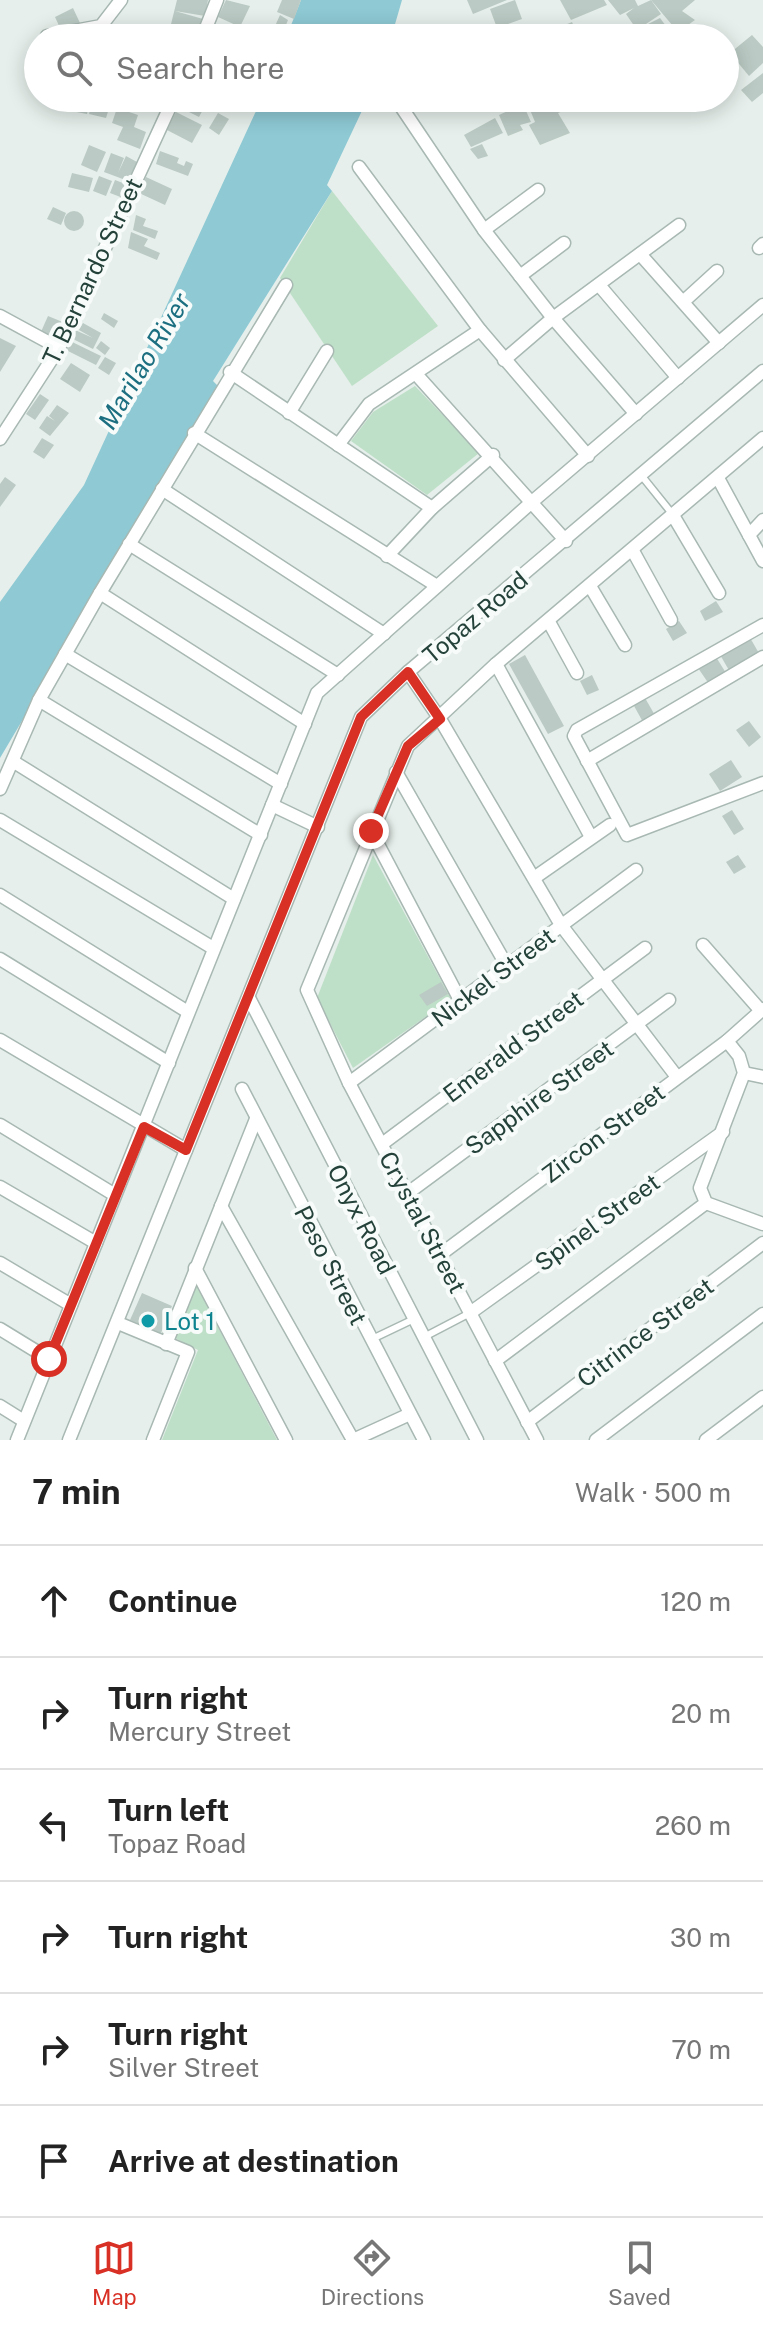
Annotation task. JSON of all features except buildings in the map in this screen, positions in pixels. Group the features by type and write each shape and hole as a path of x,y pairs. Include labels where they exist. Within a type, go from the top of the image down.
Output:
{"street":[{"path":"103,24 121,0"},
{"path":"208,24 217,0"},
{"name":"T. Bernardo Street","path":"0,439 4,425 59,348 168,112"},
{"path":"405,112 484,230 553,318 636,414"},
{"path":"359,167 480,330 588,456"},
{"path":"484,230 538,190"},
{"path":"504,360 553,318 679,225"},
{"path":"520,276 564,243"},
{"path":"640,254 719,343"},
{"path":"683,302 717,271"},
{"path":"0,789 39,700 65,654 230,372 286,285"},
{"path":"599,285 678,378"},
{"path":"17,1440 317,693 533,501 763,305"},
{"path":"0,316 59,348"},
{"path":"338,445 369,404 480,330"},
{"path":"289,413 327,351"},
{"name":"Topaz Road","path":"69,1440 361,717 408,672 763,371"},
{"path":"230,372 432,508"},
{"path":"416,374 493,455 566,541"},
{"path":"194,433 437,586"},
{"path":"461,1002 371,831 408,746 496,664 674,517 763,438"},
{"path":"387,556 432,508 493,455"},
{"path":"718,478 763,561"},
{"path":"162,489 384,634"},
{"path":"674,517 719,593"},
{"path":"749,535 763,520"},
{"path":"129,544 338,675"},
{"path":"633,551 671,620"},
{"path":"590,586 625,645"},
{"path":"100,593 305,724"},
{"path":"549,622 577,673"},
{"path":"763,625 577,730 575,742 627,835 763,783"},
{"path":"65,654 281,784"},
{"path":"587,761 763,657"},
{"path":"496,664 591,837"},
{"path":"408,672 440,719 561,925 677,1077"},
{"path":"39,700 261,835"},
{"path":"14,762 234,899"},
{"path":"396,772 507,966"},
{"path":"272,805 318,827"},
{"path":"0,820 213,948"},
{"path":"534,878 610,825"},
{"name":"Crystal Street","path":"371,831 307,990 310,1002 349,1083 537,1440"},
{"name":"Nickel Street","path":"349,1083 636,870"},
{"path":"0,895 188,1012"},
{"path":"703,945 762,1010"},
{"name":"Emerald Street","path":"382,1144 645,948"},
{"path":"0,959 169,1063"},
{"name":"Onyx Road","path":"249,998 477,1440"},
{"name":"Sapphire Street","path":"408,1193 669,1000"},
{"name":"Zircon Street","path":"441,1254 727,1041 762,1010"},
{"path":"0,1040 186,1150"},
{"path":"727,1041 739,1056 744,1073 700,1188 706,1203 763,1224"},
{"path":"744,1073 763,1077"},
{"name":"Peso Street","path":"242,1089 424,1440"},
{"path":"166,1344 256,1119"},
{"path":"0,1125 115,1195"},
{"name":"Spinel Street","path":"470,1313 723,1132"},
{"path":"0,1187 96,1243"},
{"path":"495,1361 706,1203"},
{"path":"221,1206 353,1440 410,1414"},
{"name":"Citrince Street","path":"527,1422 763,1243"},
{"path":"0,1263 71,1305"},
{"path":"195,1268 286,1440"},
{"path":"596,1440 763,1314"},
{"path":"118,1323 188,1352 153,1440"},
{"path":"0,1329 49,1359"},
{"path":"706,1440 763,1397"},
{"path":"0,1406 24,1421"}],"lane":[{"path":"641,475 674,517"},
{"path":"424,1338 470,1313"},
{"path":"370,1340 414,1319"}],"green space":[{"path":"332,191 438,326 352,386 280,278"},
{"path":"415,386 479,453 427,495 351,441 373,412"},
{"path":"373,855 451,999 353,1068 317,998"},
{"path":"196,1285 277,1440 162,1440 198,1350 175,1338"}],"water":[{"path":"301,0 402,0 395,24 292,24"},
{"name":"Marilao River","path":"256,112 361,112 327,185 332,191 213,381 218,386 47,672 48,677 0,758 0,602 84,485"}],"place":[{"name":"Lot 1","path":"148,1321"}],"route":[{"path":"49,1359 144,1127 186,1150 361,717 408,672 440,719 408,746 371,831"}]}
